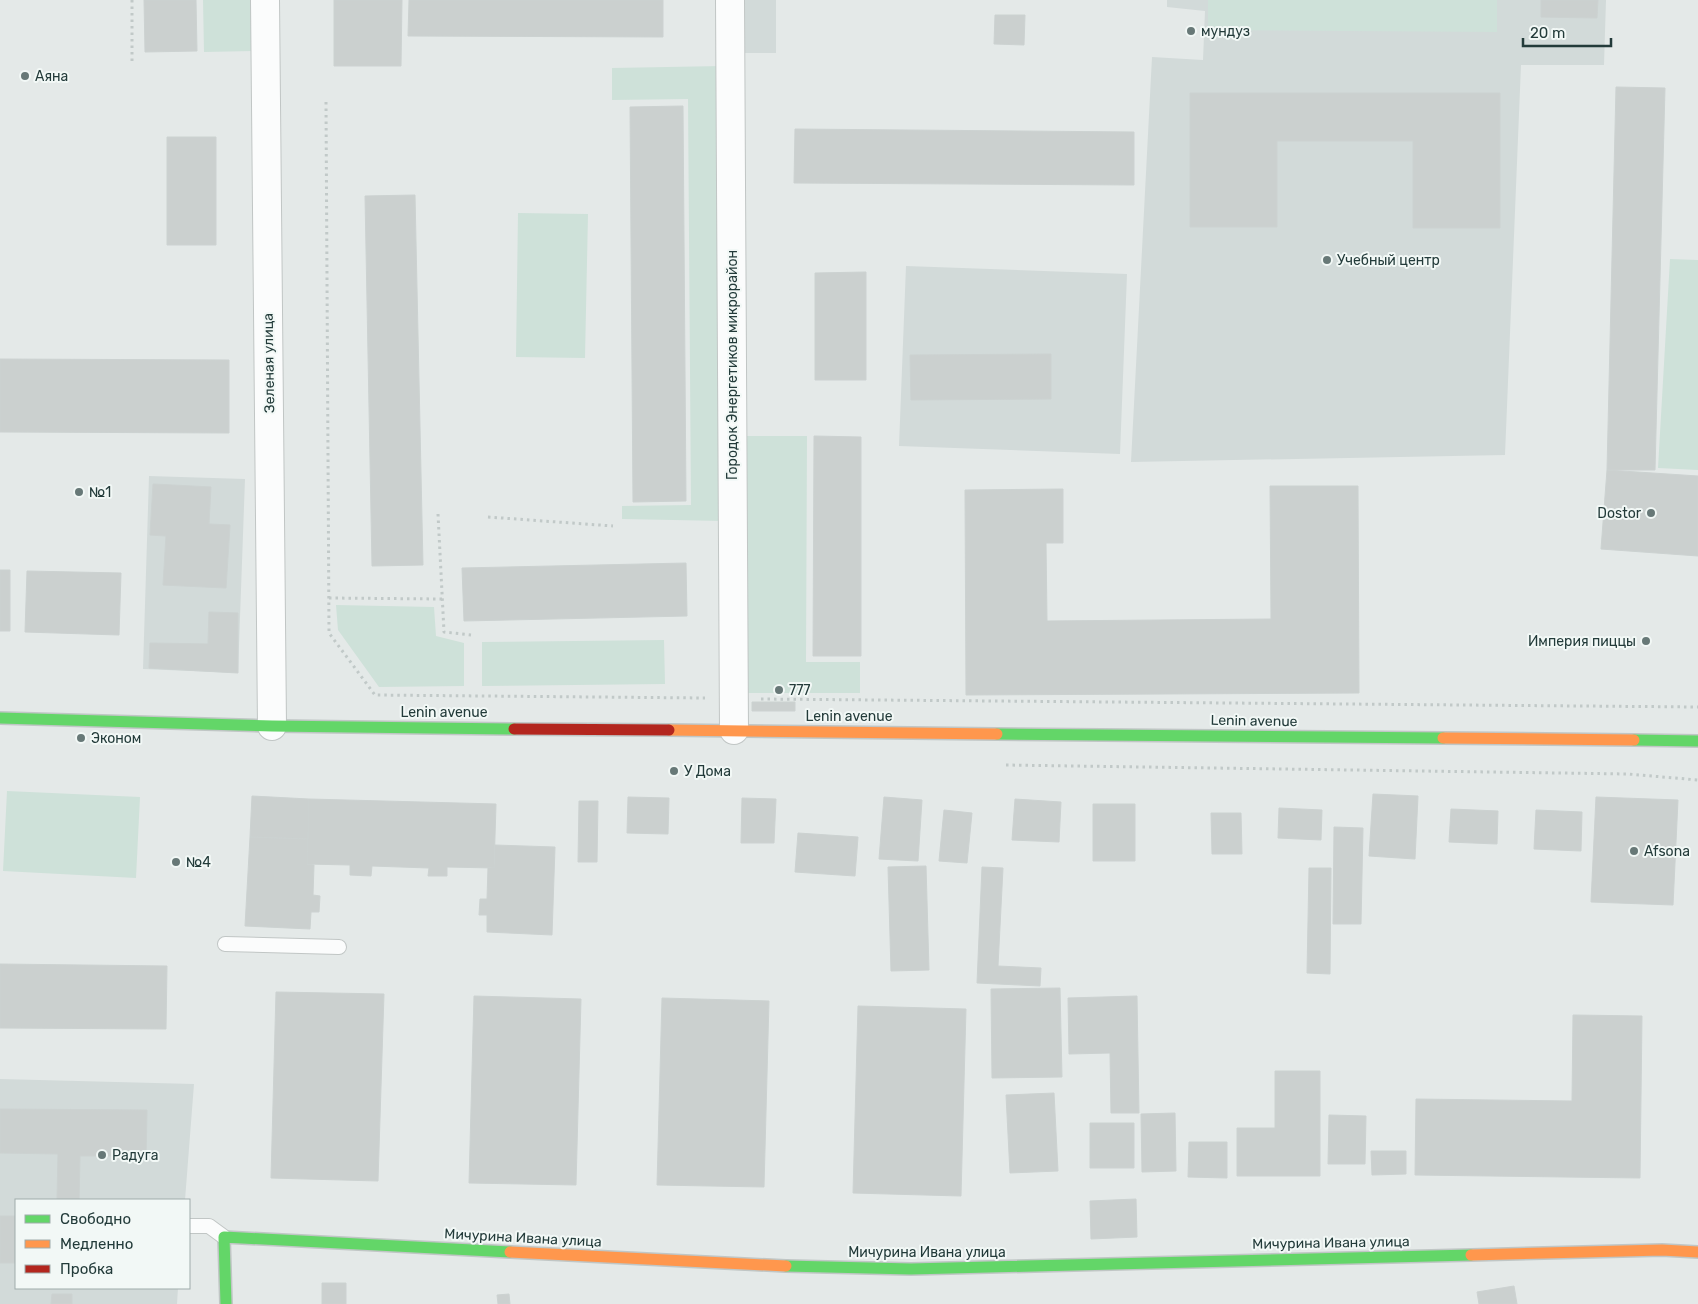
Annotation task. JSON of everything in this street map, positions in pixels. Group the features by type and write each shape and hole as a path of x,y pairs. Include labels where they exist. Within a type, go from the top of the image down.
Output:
{"street":[{"name":"Зеленая улица","path":"264,0 272,726"},
{"name":"Городок Энергетиков микрорайон","path":"730,0 734,730"},
{"name":"Lenin avenue","path":"0,718 272,726 1698,741"},
{"name":"Мичурина Ивана улица","path":"224,1237 748,1265 911,1269 1662,1250 1698,1252"},
{"path":"224,1237 226,1304"}],"lane":[{"path":"226,944 339,948"},
{"path":"190,1226 209,1226 224,1237"}],"path":[{"path":"132,0 132,64"},
{"path":"326,102 329,633 375,695 1698,707"},
{"path":"438,514 444,632 471,635"},
{"path":"488,517 613,526"},
{"path":"329,598 443,599"}],"shaded area":[{"path":"745,0 776,0 776,53 745,53"},
{"name":"Учебный центр","path":"1167,0 1606,0 1604,65 1521,65 1505,455 1131,462 1152,57 1203,60 1205,11 1167,7"},
{"path":"906,266 1127,274 1120,454 899,446"},
{"path":"149,476 245,479 238,673 143,669"},
{"path":"0,1079 194,1084 185,1199 15,1199 15,1289 178,1289 177,1304 0,1304"}],"green space":[{"path":"203,0 254,0 254,51 204,52"},
{"path":"1208,0 1497,0 1497,32 1208,30"},
{"path":"722,66 724,521 622,519 622,506 691,505 688,99 612,100 612,68"},
{"path":"518,213 588,214 585,358 516,357"},
{"path":"1670,259 1698,260 1698,470 1658,468"},
{"path":"741,436 807,436 806,662 860,662 860,693 740,693"},
{"path":"336,605 434,607 436,636 464,643 464,686 379,687 338,630"},
{"path":"664,640 665,684 482,686 482,642"},
{"path":"7,791 140,797 136,878 3,871"}],"building":[{"path":"144,0 196,0 197,51 145,52"},
{"path":"334,0 402,0 401,66 334,66"},
{"path":"409,0 663,0 663,37 408,36"},
{"path":"1541,0 1598,0 1597,18 1541,17"},
{"path":"995,15 1025,15 1024,45 994,44"},
{"path":"1616,87 1665,88 1655,470 1607,470"},
{"name":"Учебный центр","path":"1190,93 1500,93 1500,228 1413,228 1413,141 1277,141 1277,227 1190,227"},
{"path":"683,106 686,501 633,502 630,107"},
{"path":"795,129 1134,132 1134,185 794,183"},
{"path":"167,137 216,137 216,245 167,245"},
{"path":"415,195 423,565 372,566 365,196"},
{"path":"866,272 866,380 815,380 815,273"},
{"path":"1051,354 1051,399 911,400 910,355"},
{"path":"0,359 229,360 229,433 0,432"},
{"path":"814,436 861,437 861,656 813,656"},
{"name":"Dostor","path":"1607,470 1698,476 1698,556 1601,549"},
{"path":"153,484 211,487 209,524 230,525 226,588 163,585 166,536 150,535"},
{"path":"1270,486 1358,486 1359,693 966,695 965,490 1063,489 1063,543 1046,543 1047,621 1271,619"},
{"path":"686,563 687,616 464,621 462,568"},
{"path":"0,570 10,570 10,631 0,631"},
{"path":"27,571 121,573 119,635 25,632"},
{"path":"209,612 238,613 238,673 149,668 150,643 208,644"},
{"path":"752,702 795,702 795,711 752,711"},
{"path":"1373,794 1418,796 1415,859 1369,856"},
{"path":"252,796 309,799 308,839 250,837"},
{"path":"628,797 669,798 668,834 627,833"},
{"path":"884,797 922,800 918,861 879,859"},
{"name":"Afsona","path":"1596,797 1678,800 1673,905 1591,902"},
{"path":"742,798 776,799 774,843 741,843"},
{"path":"309,799 496,804 494,868 447,867 447,876 428,876 429,868 372,866 371,876 350,875 350,865 307,864"},
{"path":"1015,799 1061,802 1059,842 1012,840"},
{"path":"579,801 598,801 597,862 578,862"},
{"path":"1093,804 1135,804 1135,861 1093,861"},
{"path":"1279,808 1322,810 1321,840 1278,838"},
{"path":"1451,809 1498,811 1497,844 1449,842"},
{"path":"944,810 972,813 967,863 939,861"},
{"path":"1536,810 1582,812 1581,851 1534,849"},
{"path":"1211,813 1241,813 1242,854 1212,854"},
{"path":"1334,827 1363,828 1361,924 1333,924"},
{"path":"798,833 858,837 855,876 795,872"},
{"path":"250,837 308,839 307,864 314,865 313,895 320,896 319,912 311,912 310,929 245,926"},
{"path":"495,845 555,847 552,935 487,932 487,915 479,915 480,899 487,899 488,867 494,868"},
{"path":"926,866 929,970 891,971 888,867"},
{"path":"982,867 1003,868 998,966 1041,968 1040,986 977,983"},
{"path":"1309,868 1331,868 1330,974 1307,973"},
{"path":"0,964 167,966 166,1029 0,1028"},
{"path":"1060,988 1062,1077 992,1078 991,989"},
{"path":"276,992 384,994 378,1181 271,1178"},
{"path":"474,996 581,999 576,1185 469,1183"},
{"path":"1137,996 1139,1113 1111,1113 1110,1053 1069,1054 1068,998"},
{"path":"662,998 769,1001 764,1187 657,1185"},
{"path":"858,1006 966,1009 961,1196 853,1193"},
{"path":"1573,1015 1642,1016 1640,1178 1415,1175 1416,1099 1572,1101"},
{"path":"1275,1071 1320,1071 1320,1176 1237,1176 1237,1128 1275,1128"},
{"path":"1054,1093 1058,1171 1010,1173 1006,1095"},
{"name":"Радуга","path":"0,1109 147,1110 146,1156 80,1156 79,1199 57,1199 58,1154 0,1153"},
{"path":"1175,1113 1176,1171 1142,1172 1141,1114"},
{"path":"1329,1115 1366,1116 1365,1164 1328,1164"},
{"path":"1090,1123 1134,1123 1134,1168 1090,1168"},
{"path":"1189,1142 1227,1142 1227,1178 1188,1177"},
{"path":"1371,1151 1406,1151 1406,1174 1372,1175"},
{"path":"1136,1199 1137,1237 1091,1239 1090,1201"},
{"path":"0,1216 15,1216 15,1263 0,1263"},
{"path":"322,1283 346,1283 346,1304 322,1304"},
{"path":"1514,1286 1517,1304 1479,1304 1477,1292"},
{"path":"52,1294 72,1294 72,1304 51,1304"},
{"path":"509,1294 510,1304 498,1304 497,1295"}],"traffic: fast":[{"path":"0,718 272,726 514,729"},
{"path":"997,734 1443,738"},
{"path":"1634,740 1698,741"},
{"path":"226,1304 224,1237 510,1252"},
{"path":"786,1266 911,1269 1471,1255"}],"traffic: slow":[{"path":"669,730 997,734"},
{"path":"1443,738 1634,740"},
{"path":"1471,1255 1662,1250 1698,1252"},
{"path":"510,1252 786,1266"}],"traffic: jam":[{"path":"514,729 669,730"}],"place":[{"name":"мундуз","path":"1191,31"},
{"name":"Аяна","path":"25,76"},
{"name":"Учебный центр","path":"1327,260"},
{"name":"№1","path":"79,492"},
{"name":"Dostor","path":"1651,513"},
{"name":"Империя пиццы","path":"1646,641"},
{"name":"777","path":"779,690"},
{"name":"Эконом","path":"81,738"},
{"name":"У Дома","path":"674,771"},
{"name":"Afsona","path":"1634,851"},
{"name":"№4","path":"176,862"},
{"name":"Радуга","path":"102,1155"}]}
